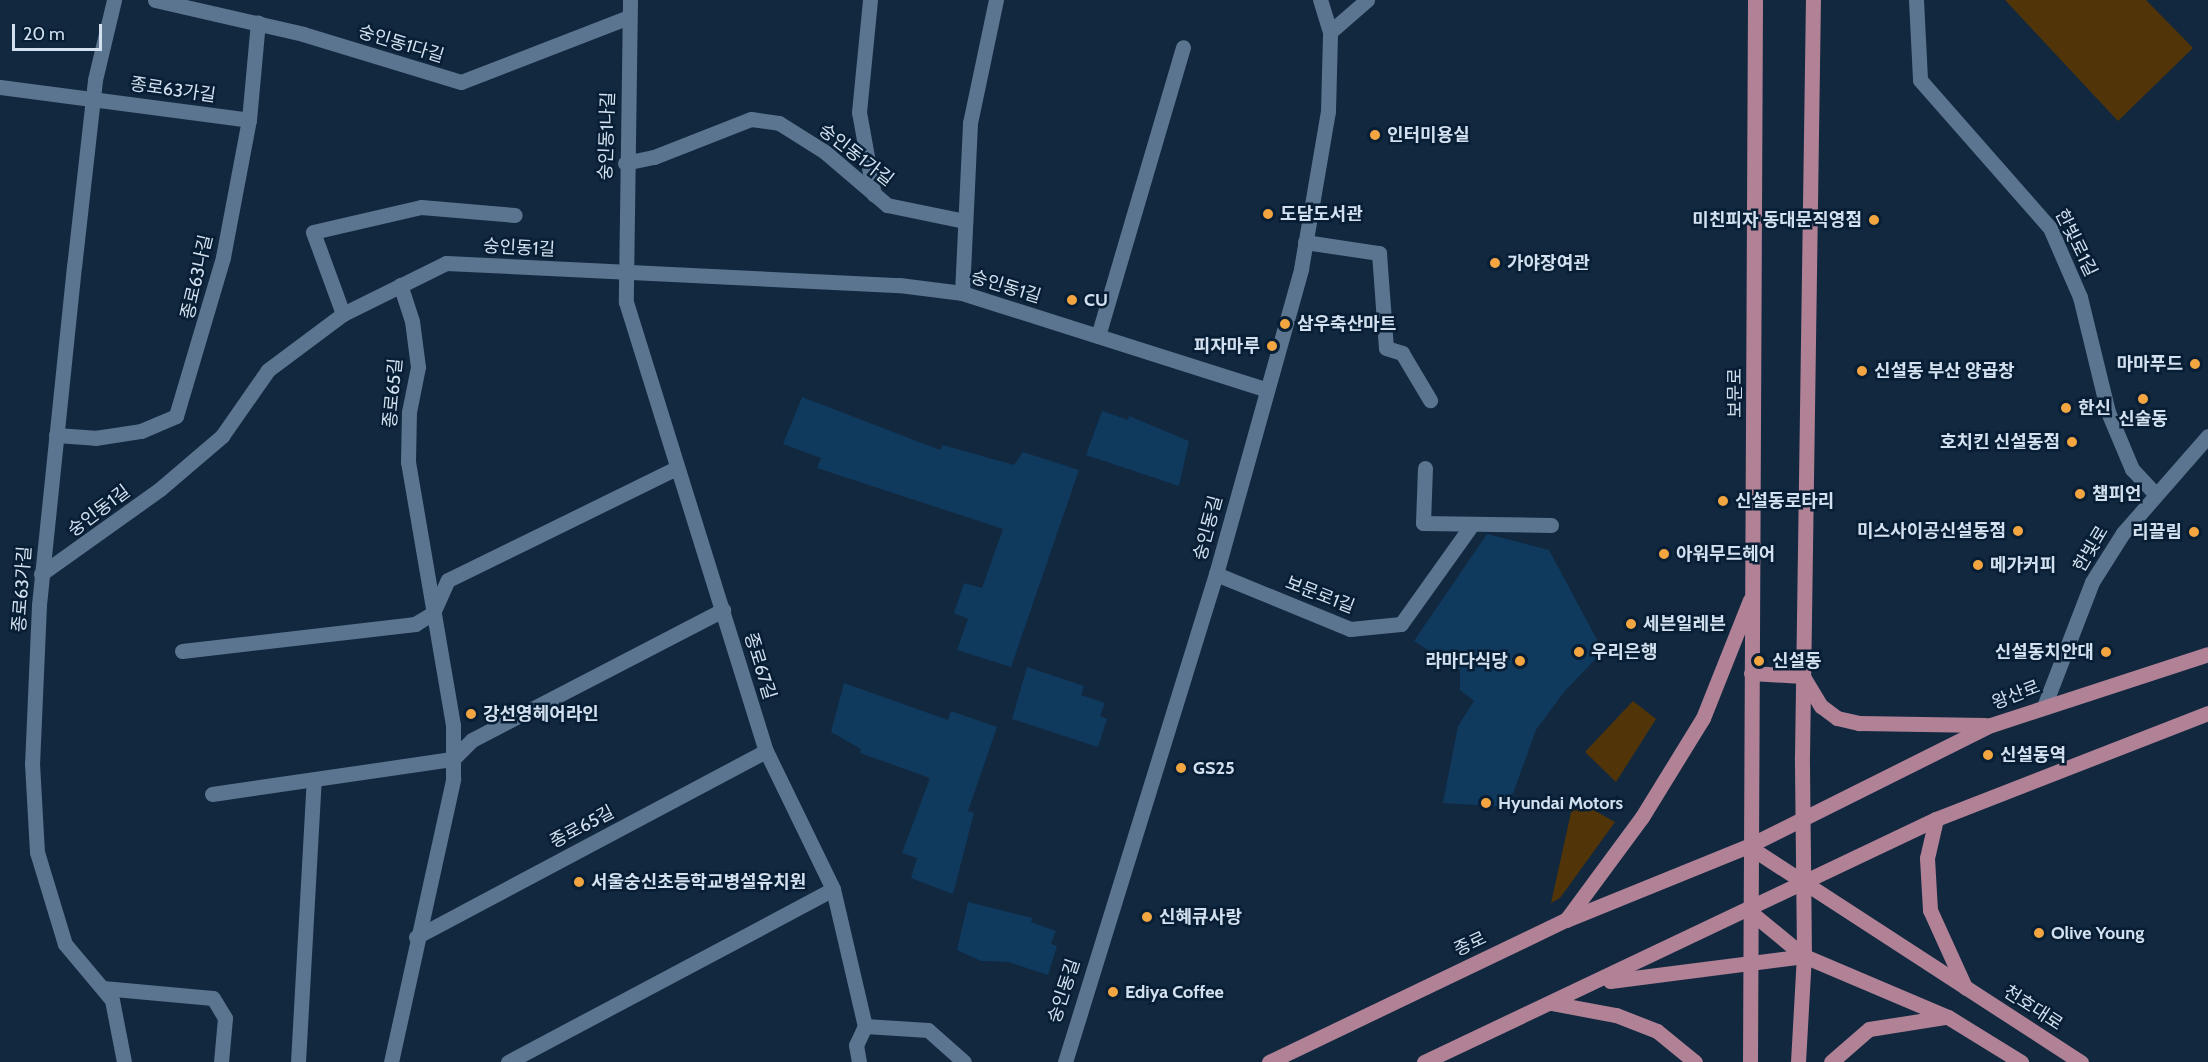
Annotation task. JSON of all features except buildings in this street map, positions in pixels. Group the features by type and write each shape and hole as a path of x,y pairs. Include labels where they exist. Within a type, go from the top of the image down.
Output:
{"main road":[{"name":"보문로","path":"1750,1062 1748,846 1754,588 1755,0"},
{"path":"1798,1062 1804,956 1802,756 1813,0"},
{"path":"1566,920 1642,817 1703,718 1754,588"},
{"name":"왕산로","path":"1748,846 1847,794 1991,725 2044,704 2208,654"},
{"path":"1751,673 1803,676"},
{"path":"1803,676 1821,706 1837,718 1900,725 1991,725"},
{"path":"1424,1062 1601,981 1748,910 1802,881 1936,819 2208,713"},
{"path":"1936,819 1927,858 1930,910 1965,987"},
{"name":"종로","path":"1269,1062 1566,920 1748,846"},
{"name":"천호대로","path":"1748,846 2081,1062"},
{"path":"1748,910 1804,956 1948,1017 2021,1062"},
{"path":"1601,981 1750,965 1804,956"},
{"path":"1551,1003 1616,1015 1657,1031 1695,1062"},
{"path":"1831,1062 1869,1029 1948,1017"}],"street":[{"name":"종로63가길","path":"114,0 92,99 41,574 32,763 37,852 65,944 112,1000 124,1062"},
{"name":"숭인동1다길","path":"155,0 258,22 461,82 629,17"},
{"name":"숭인동1나길","path":"625,273 625,163 630,0"},
{"path":"870,0 859,112 874,195"},
{"path":"962,292 970,123 996,0"},
{"name":"숭인동길","path":"1060,1060 1216,574 1305,242 1328,111 1330,32 1320,0"},
{"path":"1330,32 1367,0"},
{"name":"한빛로1길","path":"1916,0 1920,80 2050,228 2080,297 2108,412 2132,469 2156,495"},
{"name":"종로63나길","path":"56,435 95,438 141,431 176,416 208,318 249,120 258,22"},
{"path":"1098,336 1183,47"},
{"name":"종로63가길","path":"0,87 249,120"},
{"name":"숭인동1가길","path":"625,163 654,157 751,119 780,123 825,152 887,204 965,221"},
{"path":"343,314 313,232 421,207 515,215"},
{"path":"1305,242 1379,253 1386,348 1402,353 1430,400"},
{"name":"숭인동1길","path":"41,574 222,436 268,370 343,314 446,263 962,292 1267,390"},
{"name":"종로67길","path":"625,273 626,302 766,751 833,889 865,1026 856,1045 859,1062"},
{"name":"종로65길","path":"391,1062 416,937 453,779 453,725 408,462 409,412 418,368 412,321 400,285"},
{"name":"한빛로","path":"2044,704 2092,582 2123,532 2208,436"},
{"path":"182,651 415,624 433,613 448,580 678,468"},
{"path":"1425,468 1423,523 1472,526 1551,525"},
{"name":"보문로1길","path":"1216,574 1350,629 1401,624 1472,526"},
{"path":"212,794 453,759 472,740 723,610"},
{"name":"종로65길","path":"416,937 766,751"},
{"path":"298,1062 314,779"},
{"path":"508,1062 833,889"},
{"path":"103,988 213,998 225,1018 221,1062"},
{"path":"865,1026 928,1030 964,1062"}],"shaded area":[{"path":"2005,0 2146,0 2193,48 2118,121"},
{"path":"1633,701 1656,719 1616,782 1585,752"},
{"path":"1574,799 1615,822 1560,898 1551,903"}],"place":[{"name":"인터미용실","path":"1375,135"},
{"name":"도담도서관","path":"1268,214"},
{"name":"미친피자 동대문직영점","path":"1874,220"},
{"name":"가야장여관","path":"1495,263"},
{"name":"CU","path":"1072,300"},
{"name":"삼우축산마트","path":"1285,324"},
{"name":"피자마루","path":"1272,346"},
{"name":"마마푸드","path":"2195,364"},
{"name":"신설동 부산 양곱창","path":"1862,371"},
{"name":"신술동","path":"2143,399"},
{"name":"한신","path":"2066,408"},
{"name":"호치킨 신설동점","path":"2072,442"},
{"name":"챔피언","path":"2080,494"},
{"name":"신설동로타리","path":"1723,501"},
{"name":"미스사이공신설동점","path":"2018,531"},
{"name":"리끌림","path":"2194,532"},
{"name":"아워무드헤어","path":"1664,554"},
{"name":"메가커피","path":"1978,565"},
{"name":"세븐일레븐","path":"1631,624"},
{"name":"우리은행","path":"1579,652"},
{"name":"신설동치안대","path":"2106,652"},
{"name":"라마다식당","path":"1520,661"},
{"name":"신설동","path":"1759,661"},
{"name":"강선영헤어라인","path":"471,714"},
{"name":"신설동역","path":"1988,755"},
{"name":"GS25","path":"1181,768"},
{"name":"Hyundai Motors","path":"1486,803"},
{"name":"서울숭신초등학교병설유치원","path":"579,882"},
{"name":"신혜큐사랑","path":"1147,917"},
{"name":"Olive Young","path":"2039,933"},
{"name":"Ediya Coffee","path":"1113,992"}]}
